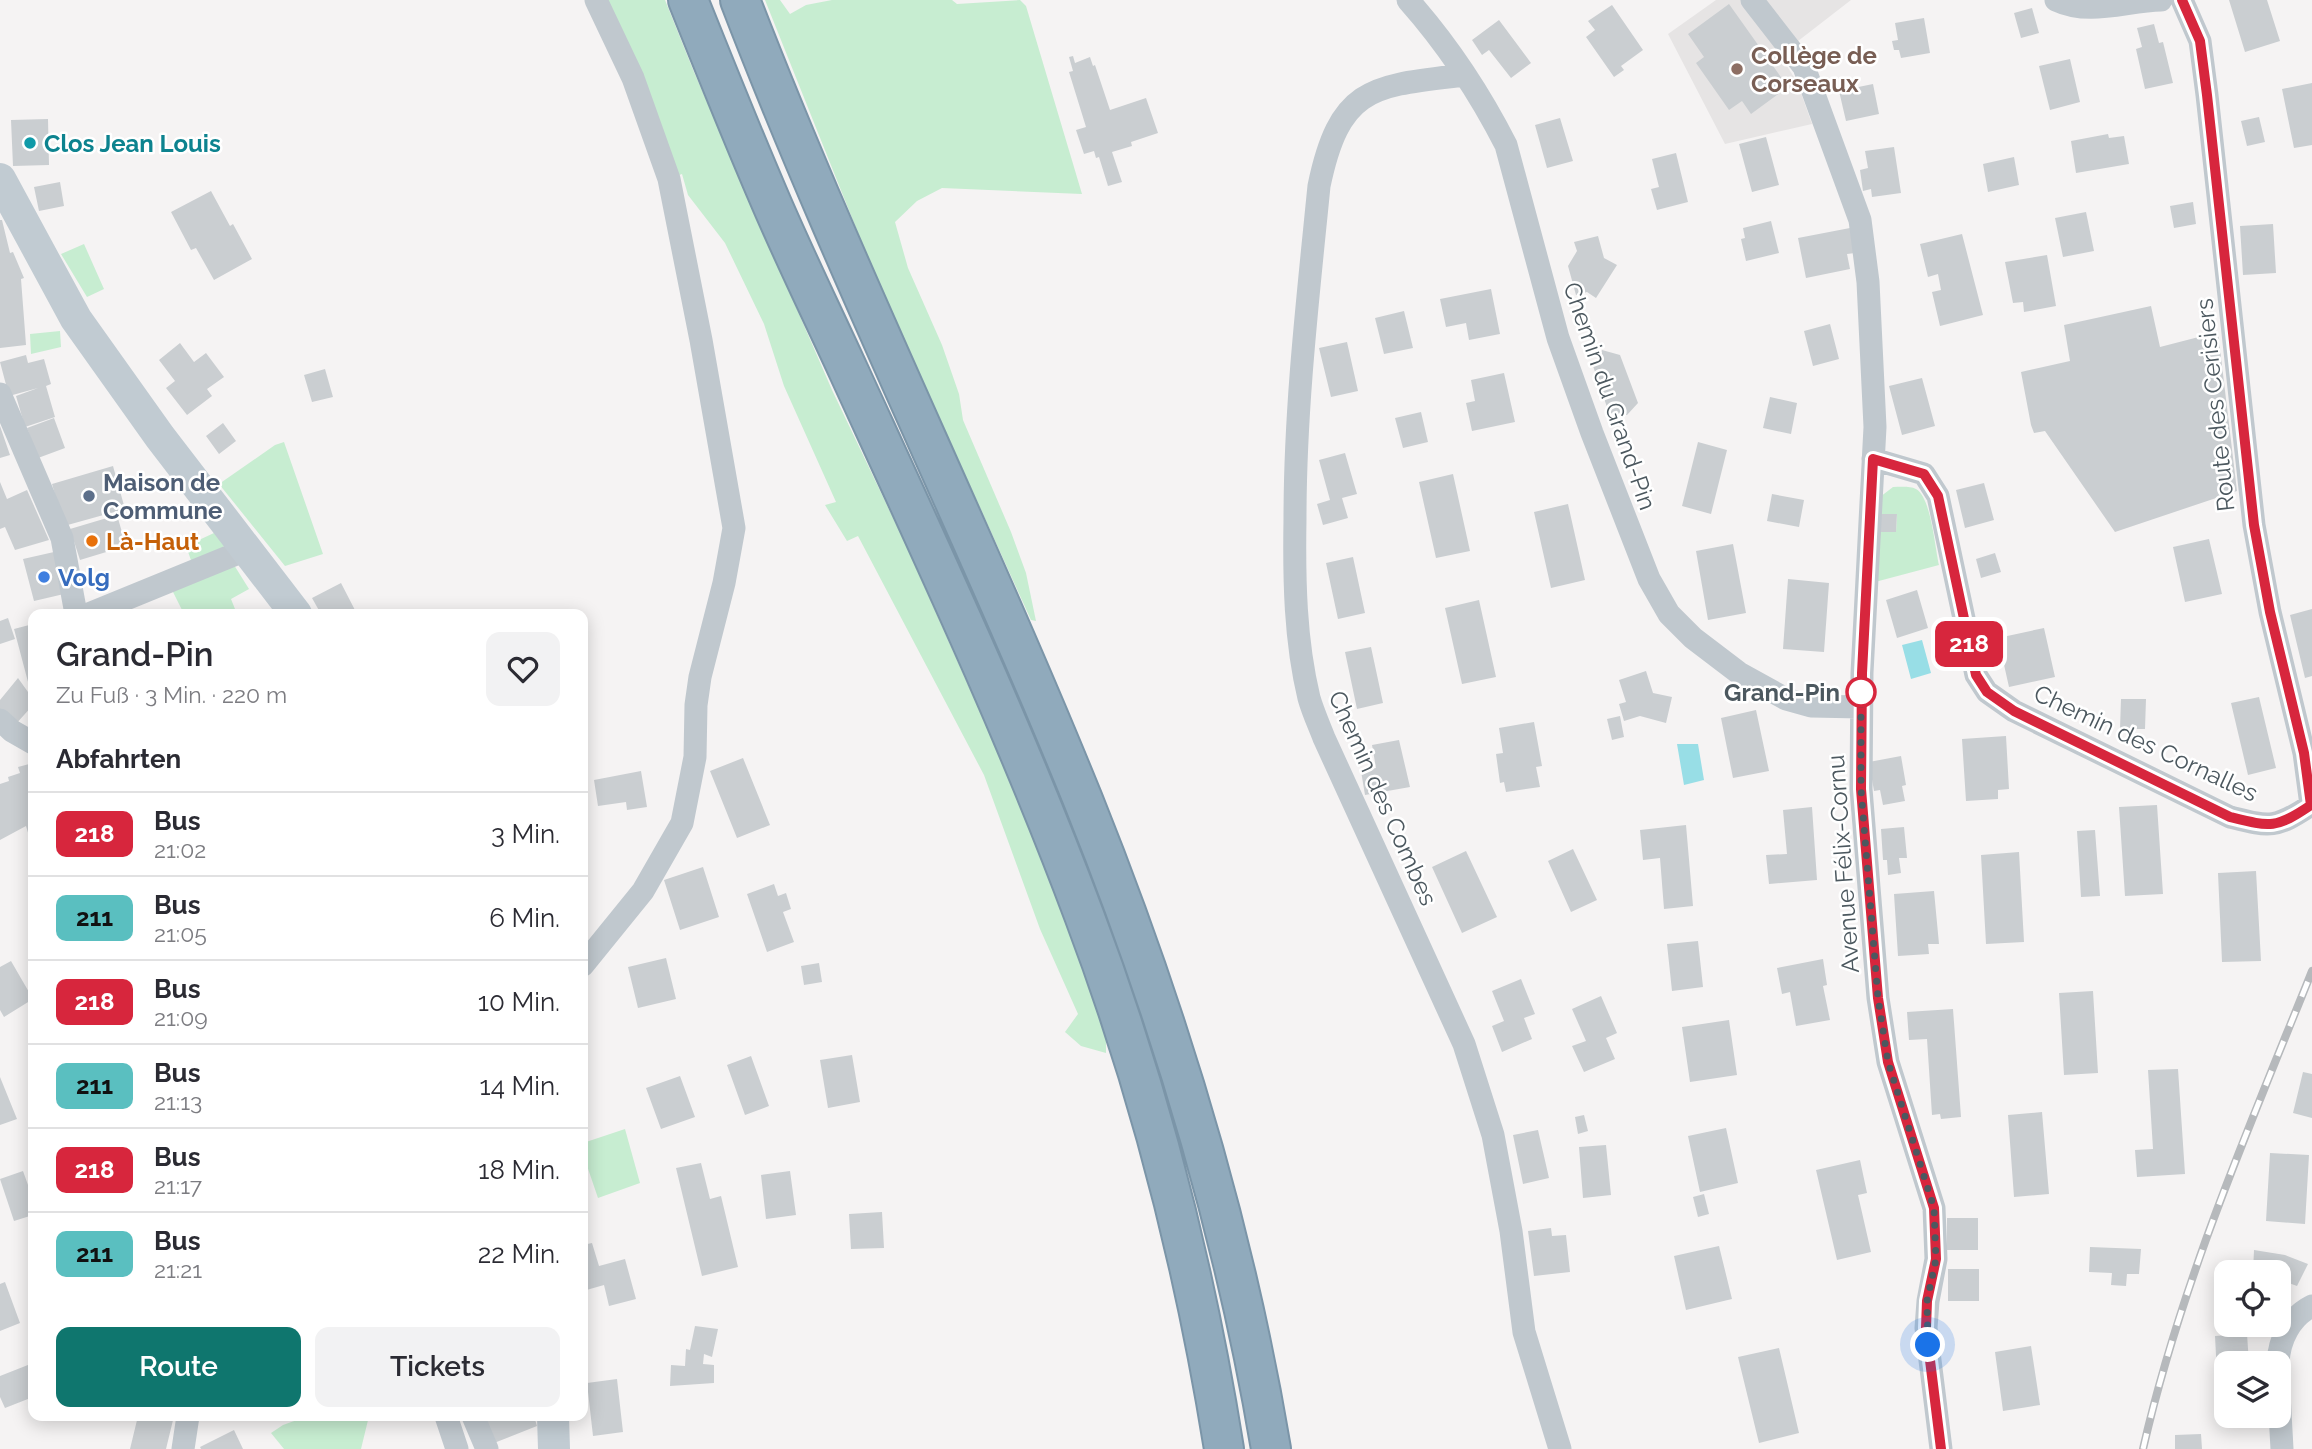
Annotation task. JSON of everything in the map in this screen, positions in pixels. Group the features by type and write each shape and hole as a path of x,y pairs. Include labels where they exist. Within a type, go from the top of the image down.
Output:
{"highway":[{"path":"688,0 769,197 914,513 1045,816 1084,915 1139,1076 1179,1223 1207,1352 1224,1449"},
{"path":"740,0 813,184 979,557 1084,802 1152,985 1181,1073 1220,1213 1253,1351 1271,1449"}],"street":[{"path":"588,959 643,891 682,823 695,757 699,677 724,583 734,528 669,178 633,78 596,0"},
{"name":"Chemin du Grand-Pin","path":"1408,0 1437,33 1506,145 1558,338 1648,579 1669,614 1693,638 1739,673 1786,699 1811,706 1861,707"},
{"name":"Avenue Félix-Cornu","path":"1752,0 1804,67 1860,219 1868,282 1875,427 1861,707 1861,789 1878,998 1888,1062 1934,1208 1936,1259 1927,1301 1926,1328 1941,1449"},
{"path":"2058,1 2094,0"},
{"path":"2058,1 2074,6 2102,8 2177,0"},
{"name":"Route des Cerisiers","path":"2182,0 2200,41 2254,525 2270,612 2304,753 2311,805"},
{"name":"Chemin des Combes","path":"1465,75 1394,85 1373,91 1345,114 1326,153 1319,186 1298,416 1294,587 1300,649 1310,700 1324,738 1464,1044 1493,1135 1511,1231 1524,1332 1560,1449"},
{"path":"0,179 76,319 131,399 292,609"},
{"path":"0,394 62,537 75,609"},
{"name":"Chemin des Cornalles","path":"1873,459 1924,474 1938,496 1976,675 1987,692 2014,711 2230,817 2264,825 2288,820 2311,805"},
{"path":"101,609 248,549"},
{"path":"0,720 28,740"},
{"path":"2279,1351 2284,1335 2293,1321 2312,1306"},
{"path":"183,1449 187,1421"},
{"path":"448,1421 457,1449"},
{"path":"476,1421 487,1449"},
{"path":"553,1421 554,1449"},
{"path":"2282,1428 2283,1449"}],"shaded area":[{"name":"Collège de Corseaux","path":"1716,0 1851,0 1780,55 1797,82 1812,124 1725,144 1668,34"}],"green space":[{"path":"596,0 665,0 832,390 906,545 996,748 1051,880 1106,1027 1106,1053 1081,1046 1065,1032 1078,1014 1040,929 984,775 858,536 847,541 825,505 836,502 784,386 764,324 725,243 688,195 682,174 669,179"},
{"path":"765,0 780,0 790,14 806,5 832,0 952,0 957,4 1020,0 1026,6 1082,194 942,188 917,201 895,222 908,268 942,345 959,394 963,420 1026,573 1036,621 1031,620 878,283"},
{"path":"84,244 104,289 87,297 61,254"},
{"path":"60,331 61,347 31,354 30,334"},
{"path":"284,442 323,554 285,566 219,484 275,445"},
{"path":"1893,487 1914,488 1921,494 1929,512 1939,565 1875,582 1877,532 1896,532 1897,514 1878,514 1880,497"},
{"path":"214,533 224,545 222,555 193,566 186,546"},
{"path":"234,565 249,589 231,599 235,609 182,609 172,590"},
{"path":"625,1129 640,1183 598,1198 588,1169 588,1141"},
{"path":"294,1421 368,1421 361,1449 284,1449 271,1433"}],"water":[{"path":"1922,640 1931,673 1911,679 1902,645"},
{"path":"1677,744 1698,744 1704,780 1684,785"}],"building":[{"path":"2229,0 2267,0 2280,41 2245,52"},
{"path":"1729,4 1788,87 1751,114 1742,101 1729,110 1696,63 1704,57 1688,34"},
{"path":"1612,5 1643,50 1621,66 1624,70 1614,77 1586,37 1595,30 1588,21"},
{"path":"2032,8 2039,33 2021,38 2014,13"},
{"path":"1924,18 1930,53 1901,58 1899,50 1894,50 1892,41 1898,40 1895,23"},
{"path":"1499,20 1531,63 1511,78 1489,50 1482,55 1472,40"},
{"path":"2154,24 2159,43 2163,42 2173,83 2145,89 2136,49 2142,47 2137,28"},
{"path":"1073,56 1075,63 1090,57 1110,110 1146,98 1158,133 1112,152 1122,182 1108,186 1099,157 1096,158 1094,151 1084,154 1076,130 1086,127 1069,72 1073,71 1069,57"},
{"path":"2070,59 2080,102 2050,110 2039,66"},
{"path":"2312,83 2312,145 2294,148 2282,89"},
{"path":"1873,84 1879,114 1846,121 1839,91"},
{"path":"2259,117 2265,142 2247,146 2241,121"},
{"path":"1560,118 1573,161 1547,168 1535,125"},
{"name":"Clos Jean Louis","path":"48,119 49,165 13,166 11,120"},
{"path":"2108,134 2109,138 2124,136 2129,164 2076,173 2071,141"},
{"path":"1766,137 1779,185 1752,192 1739,144"},
{"path":"1894,147 1901,193 1872,197 1871,189 1863,191 1860,170 1868,168 1865,151"},
{"path":"1676,153 1688,202 1657,210 1651,189 1659,187 1652,159"},
{"path":"2014,157 2019,185 1988,192 1983,164"},
{"path":"60,182 64,206 39,211 34,187"},
{"path":"211,191 252,259 214,280 196,248 191,250 171,212"},
{"path":"2193,202 2196,224 2174,228 2170,206"},
{"path":"2086,212 2094,251 2063,257 2055,218"},
{"path":"0,220 10,253 13,252 24,278 21,279 26,345 0,348"},
{"path":"1771,221 1779,253 1746,261 1741,239 1745,238 1743,228"},
{"path":"2273,224 2276,273 2243,275 2240,226"},
{"path":"1850,228 1855,253 1847,254 1850,269 1806,278 1798,238"},
{"path":"1962,234 1983,315 1940,326 1932,292 1941,290 1938,274 1928,277 1920,244"},
{"path":"1598,236 1604,258 1617,265 1596,298 1587,292 1576,295 1568,266 1577,251 1574,242"},
{"path":"2047,255 2056,306 2024,312 2023,302 2013,303 2005,262"},
{"path":"1491,289 1500,334 1469,340 1466,323 1446,327 1440,299"},
{"path":"2151,306 2160,347 2218,332 2237,491 2115,532 2045,431 2034,433 2021,372 2070,361 2064,325"},
{"path":"1404,311 1413,348 1384,354 1375,318"},
{"path":"1830,324 1839,359 1813,366 1804,331"},
{"path":"1347,342 1358,391 1331,397 1319,348"},
{"path":"180,343 194,362 206,353 224,377 207,389 212,396 187,415 166,388 175,381 159,360"},
{"path":"1602,350 1620,355 1638,403 1627,415 1609,413 1593,366"},
{"path":"26,355 28,363 44,359 51,384 46,386 55,417 25,427 16,396 38,388 9,396 0,362"},
{"path":"325,369 333,397 312,402 304,375"},
{"path":"1504,373 1515,422 1472,431 1466,403 1475,401 1471,380"},
{"path":"1922,378 1935,426 1902,435 1889,386"},
{"path":"1770,397 1797,403 1791,434 1763,428"},
{"path":"1421,412 1428,442 1403,448 1395,418"},
{"path":"54,418 65,448 38,458 27,428"},
{"path":"223,423 236,441 219,454 206,436"},
{"path":"0,426 10,455 0,458"},
{"path":"1698,442 1727,450 1711,514 1682,506"},
{"path":"1345,453 1357,494 1342,498 1348,518 1323,525 1317,504 1330,500 1319,460"},
{"name":"Maison de Commune","path":"113,466 125,509 64,526 52,484"},
{"path":"1453,474 1470,551 1436,558 1419,482"},
{"path":"0,482 7,499 27,490 49,540 15,550 5,527 0,529"},
{"path":"1984,483 1994,520 1965,528 1956,490"},
{"path":"1772,494 1804,500 1799,527 1767,521"},
{"path":"1568,504 1585,580 1551,588 1534,512"},
{"path":"1878,514 1897,514 1896,532 1877,532"},
{"path":"117,515 126,546 80,560 70,529"},
{"path":"2209,539 2222,594 2185,602 2173,547"},
{"path":"1733,544 1746,613 1708,620 1696,551"},
{"name":"Volg","path":"54,552 64,594 34,601 23,559"},
{"path":"1995,553 2001,572 1981,578 1976,559"},
{"path":"1353,557 1365,613 1338,619 1326,563"},
{"path":"1788,579 1829,583 1824,652 1783,649"},
{"path":"341,583 354,609 318,609 312,598"},
{"path":"1917,590 1928,628 1897,638 1886,600"},
{"path":"1479,600 1496,677 1462,684 1445,608"},
{"path":"2312,609 2312,676 2305,678 2290,615"},
{"path":"8,618 15,639 0,644 0,621"},
{"path":"28,625 28,682 14,629"},
{"path":"2044,628 2055,677 2009,687 1998,638"},
{"path":"1371,647 1383,703 1357,709 1345,652"},
{"path":"1646,671 1653,693 1672,697 1666,723 1640,716 1624,721 1619,704 1626,702 1619,680"},
{"path":"18,678 28,692 28,711 15,725 0,713 0,700"},
{"path":"2259,697 2276,768 2248,775 2231,703"},
{"path":"2121,699 2146,699 2145,729 2120,729"},
{"path":"1756,710 1769,771 1733,778 1721,718"},
{"path":"1620,716 1624,737 1612,740 1607,719"},
{"path":"1534,722 1542,766 1536,767 1540,787 1506,792 1504,782 1500,783 1496,754 1503,753 1499,728"},
{"path":"2006,736 2009,789 1998,790 1998,799 1966,801 1962,739"},
{"path":"1399,740 1410,787 1365,795 1361,771 1376,768 1372,745"},
{"path":"1901,756 1906,785 1902,786 1905,801 1883,805 1880,790 1874,791 1869,762"},
{"path":"743,758 770,825 737,838 710,771"},
{"path":"28,764 28,833 26,826 0,840 0,784 9,781 8,777 20,773 18,767"},
{"path":"641,771 647,807 627,810 626,802 598,806 594,780"},
{"path":"2157,805 2163,894 2125,896 2119,807"},
{"path":"1812,807 1817,880 1769,884 1766,855 1787,854 1783,810"},
{"path":"1686,825 1693,906 1664,909 1660,858 1643,860 1640,830"},
{"path":"1904,827 1907,858 1899,858 1901,873 1888,875 1887,860 1883,860 1881,829"},
{"path":"2095,830 2100,896 2081,897 2077,831"},
{"path":"1573,849 1597,900 1571,912 1548,861"},
{"path":"1466,851 1497,917 1462,933 1432,867"},
{"path":"2019,852 2024,942 1986,944 1981,855"},
{"path":"703,867 719,917 680,930 664,880"},
{"path":"2256,871 2261,961 2222,962 2218,873"},
{"path":"774,884 778,896 786,893 791,909 783,912 794,942 767,952 747,894"},
{"path":"1934,891 1939,944 1928,944 1929,954 1898,956 1894,894"},
{"path":"1698,941 1703,987 1672,991 1667,944"},
{"path":"666,958 676,999 638,1008 628,967"},
{"path":"1823,959 1827,985 1823,986 1830,1020 1796,1026 1790,992 1782,994 1777,968"},
{"path":"11,961 28,990 28,1002 4,1017 0,1010 0,967"},
{"path":"819,963 822,982 804,985 801,966"},
{"path":"1521,979 1535,1014 1524,1018 1532,1039 1502,1052 1492,1026 1504,1021 1492,991"},
{"path":"2093,991 2098,1073 2064,1075 2059,993"},
{"path":"1601,996 1617,1033 1606,1038 1615,1059 1584,1072 1572,1046 1586,1041 1572,1009"},
{"path":"1953,1009 1961,1117 1941,1119 1940,1114 1932,1115 1927,1039 1909,1040 1907,1012"},
{"path":"1729,1020 1737,1075 1690,1082 1682,1027"},
{"path":"852,1055 860,1102 828,1108 820,1060"},
{"path":"751,1056 769,1106 745,1115 727,1065"},
{"path":"2178,1069 2185,1174 2137,1177 2135,1150 2153,1149 2148,1070"},
{"path":"2303,1072 2312,1074 2312,1118 2293,1113"},
{"path":"680,1076 695,1117 661,1129 646,1088"},
{"path":"0,1077 17,1119 0,1125"},
{"path":"2042,1112 2049,1194 2014,1197 2008,1115"},
{"path":"1584,1115 1588,1131 1578,1134 1575,1117"},
{"path":"1726,1128 1738,1183 1700,1192 1688,1136"},
{"path":"1538,1130 1549,1178 1523,1184 1513,1135"},
{"path":"1606,1145 1611,1195 1583,1198 1579,1147"},
{"path":"2270,1153 2309,1155 2305,1224 2266,1221"},
{"path":"1860,1160 1867,1193 1858,1195 1871,1252 1837,1260 1816,1170"},
{"path":"701,1163 710,1199 721,1196 738,1267 702,1276 676,1168"},
{"path":"23,1171 28,1185 28,1217 14,1221 0,1179"},
{"path":"790,1171 796,1215 766,1219 761,1175"},
{"path":"1704,1194 1709,1214 1698,1217 1693,1197"},
{"path":"882,1212 884,1248 851,1249 849,1214"},
{"path":"1947,1218 1978,1218 1978,1250 1947,1250"},
{"path":"1551,1228 1552,1236 1566,1235 1570,1272 1534,1276 1528,1231"},
{"path":"592,1243 599,1266 625,1259 636,1299 609,1306 604,1285 588,1290 588,1244"},
{"path":"1719,1246 1732,1299 1686,1310 1674,1256"},
{"path":"2090,1247 2141,1249 2139,1274 2127,1274 2126,1286 2111,1285 2112,1273 2089,1272"},
{"path":"2254,1250 2285,1255 2308,1264 2297,1286 2291,1284 2291,1260 2254,1260"},
{"path":"1948,1269 1979,1269 1979,1301 1948,1301"},
{"path":"5,1282 20,1323 0,1331 0,1284"},
{"path":"695,1326 718,1329 712,1357 704,1354 703,1364 714,1365 714,1383 670,1386 671,1365 685,1366 686,1349 690,1350"},
{"path":"2215,1337 2247,1337 2248,1351 2216,1351"},
{"path":"2031,1346 2040,1405 2003,1411 1995,1352"},
{"path":"1779,1348 1799,1433 1759,1443 1738,1357"},
{"path":"28,1365 28,1399 5,1408 0,1397 0,1376"},
{"path":"617,1379 623,1432 593,1436 588,1383"},
{"path":"137,1421 173,1421 166,1449 130,1449"},
{"path":"485,1421 536,1421 537,1426 494,1443"},
{"path":"234,1430 243,1449 201,1449 200,1447"},
{"path":"2201,1434 2202,1449 2175,1449 2175,1435"}],"railway":[{"path":"2143,1449 2159,1387 2197,1266 2241,1147 2312,971"}],"bus line":[{"name":"218","path":"1941,1449 1926,1328 1927,1301 1936,1259 1934,1208 1888,1062 1878,998 1861,789 1862,673 1873,459 1924,474 1938,496 1976,675 1987,692 2014,711 2230,817 2264,825 2288,820 2311,805 2304,753 2270,612 2254,525 2200,41 2182,0"}],"place":[{"name":"Collège de Corseaux","path":"1737,69"},
{"name":"Clos Jean Louis","path":"30,143"},
{"name":"Maison de Commune","path":"89,496"},
{"name":"Là-Haut","path":"92,541"},
{"name":"Volg","path":"44,577"},
{"name":"Grand-Pin","path":"1861,692"}],"route":[{"path":"1861,692 1861,789 1878,998 1888,1062 1934,1208 1936,1259 1927,1301 1928,1345"}]}
